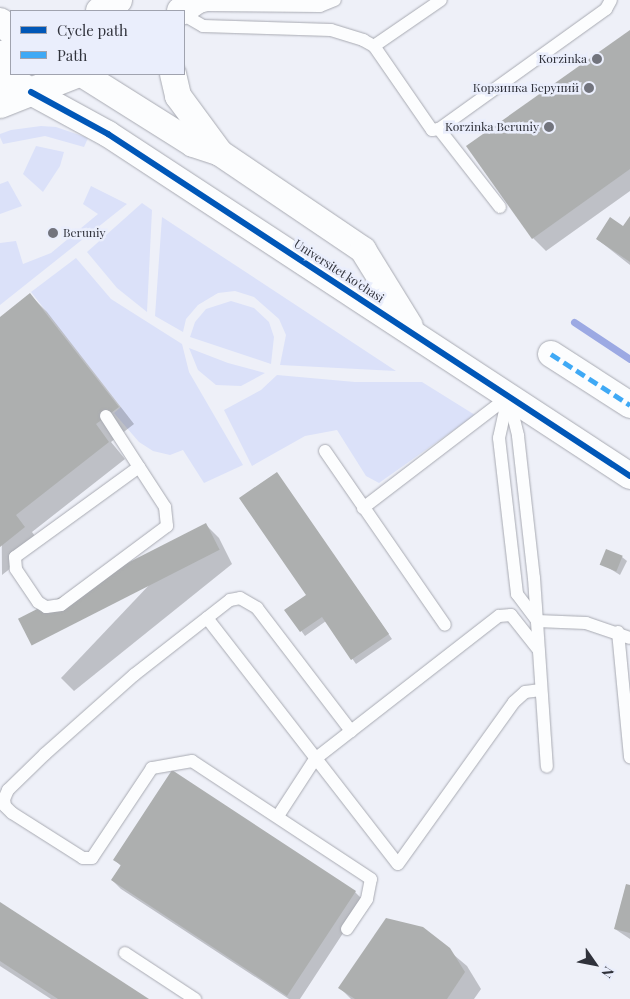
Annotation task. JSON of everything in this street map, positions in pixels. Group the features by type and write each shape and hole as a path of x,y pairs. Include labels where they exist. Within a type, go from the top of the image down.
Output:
{"main road":[{"path":"102,10 118,0"},
{"path":"185,11 196,0"},
{"path":"0,73 32,83"},
{"path":"0,104 32,83 71,75"}],"street":[{"name":"Universitet ko'chasi","path":"84,75 193,144 220,153 363,250 414,333"},
{"path":"173,75 178,96 220,153"},
{"name":"Universitet ko'chasi","path":"32,83 630,476"},
{"path":"551,354 630,405"}],"lane":[{"path":"185,12 207,5 290,3 320,6 335,0"},
{"path":"374,46 441,0"},
{"path":"185,14 203,26 331,30 374,46 427,126 432,130 439,128 606,9 611,0"},
{"path":"439,128 500,207"},
{"path":"363,508 508,397"},
{"path":"508,397 499,438 517,594 537,621"},
{"path":"508,397 518,436 537,621 547,767"},
{"path":"106,416 139,467 165,508 168,515 167,526 61,605 46,607 38,602 16,569 15,557 139,467"},
{"path":"325,451 445,625"},
{"path":"347,929 367,899 372,888 371,879 198,764 184,761 152,768 92,858 83,858 4,806 8,790 45,754 134,676 230,600 248,600 351,731"},
{"path":"278,816 315,759 504,614 512,615 538,649"},
{"path":"207,618 398,864 514,702 525,692 541,690"},
{"path":"537,621 586,623 618,632 630,638"},
{"path":"618,632 630,757"},
{"path":"125,954 194,999"}],"shaded area":[{"path":"41,126 56,127 88,138 84,147 45,136 3,144 0,137 0,134 11,130"},
{"path":"36,146 64,152 60,166 43,192 23,174"},
{"path":"8,181 22,206 0,214 0,184"},
{"path":"91,186 127,204 0,305 0,243 16,241 23,264 51,253 98,214 83,204"},
{"path":"142,203 152,210 147,312 117,288 87,252"},
{"path":"162,217 396,371 280,365 286,335 279,319 254,297 235,291 218,293 198,305 186,319 183,332 155,316"},
{"path":"76,258 111,299 182,344 189,372 243,465 204,483 183,450 170,455 153,451 139,442 114,413 121,407 31,292"},
{"path":"231,301 254,308 269,322 274,337 271,364 190,337 195,322 206,309"},
{"path":"189,348 228,363 265,373 241,386 216,385 198,370"},
{"path":"277,375 355,382 422,382 475,415 379,483 366,476 337,430 305,436 252,466 224,410 261,390"}],"building":[{"name":"Корзинка Беруний","path":"630,30 630,169 532,239 466,146"},
{"path":"630,216 630,262 596,239 610,217 623,226"},
{"path":"30,293 119,407 96,424 109,442 16,515 25,527 0,547 0,317"},
{"path":"277,472 389,634 351,660 322,617 300,632 284,610 306,595 239,498"},
{"path":"206,523 220,550 32,646 18,619"},
{"path":"606,549 623,556 616,572 600,565"},
{"path":"172,770 356,891 287,996 111,880 121,865 113,860"},
{"path":"626,884 630,885 630,933 614,929"},
{"path":"0,902 149,999 58,999 0,961"},
{"path":"386,918 423,927 450,948 465,972 447,999 355,999 338,988"}],"waterway":[{"path":"574,322 630,359"}],"marked path":[{"path":"551,354 630,405"}],"cycle path":[{"path":"31,92 108,134 630,476"}],"place":[{"name":"Korzinka","path":"597,59"},
{"name":"Корзинка Беруний","path":"589,88"},
{"name":"Korzinka Beruniy","path":"549,127"},
{"name":"Beruniy","path":"53,233"}]}
